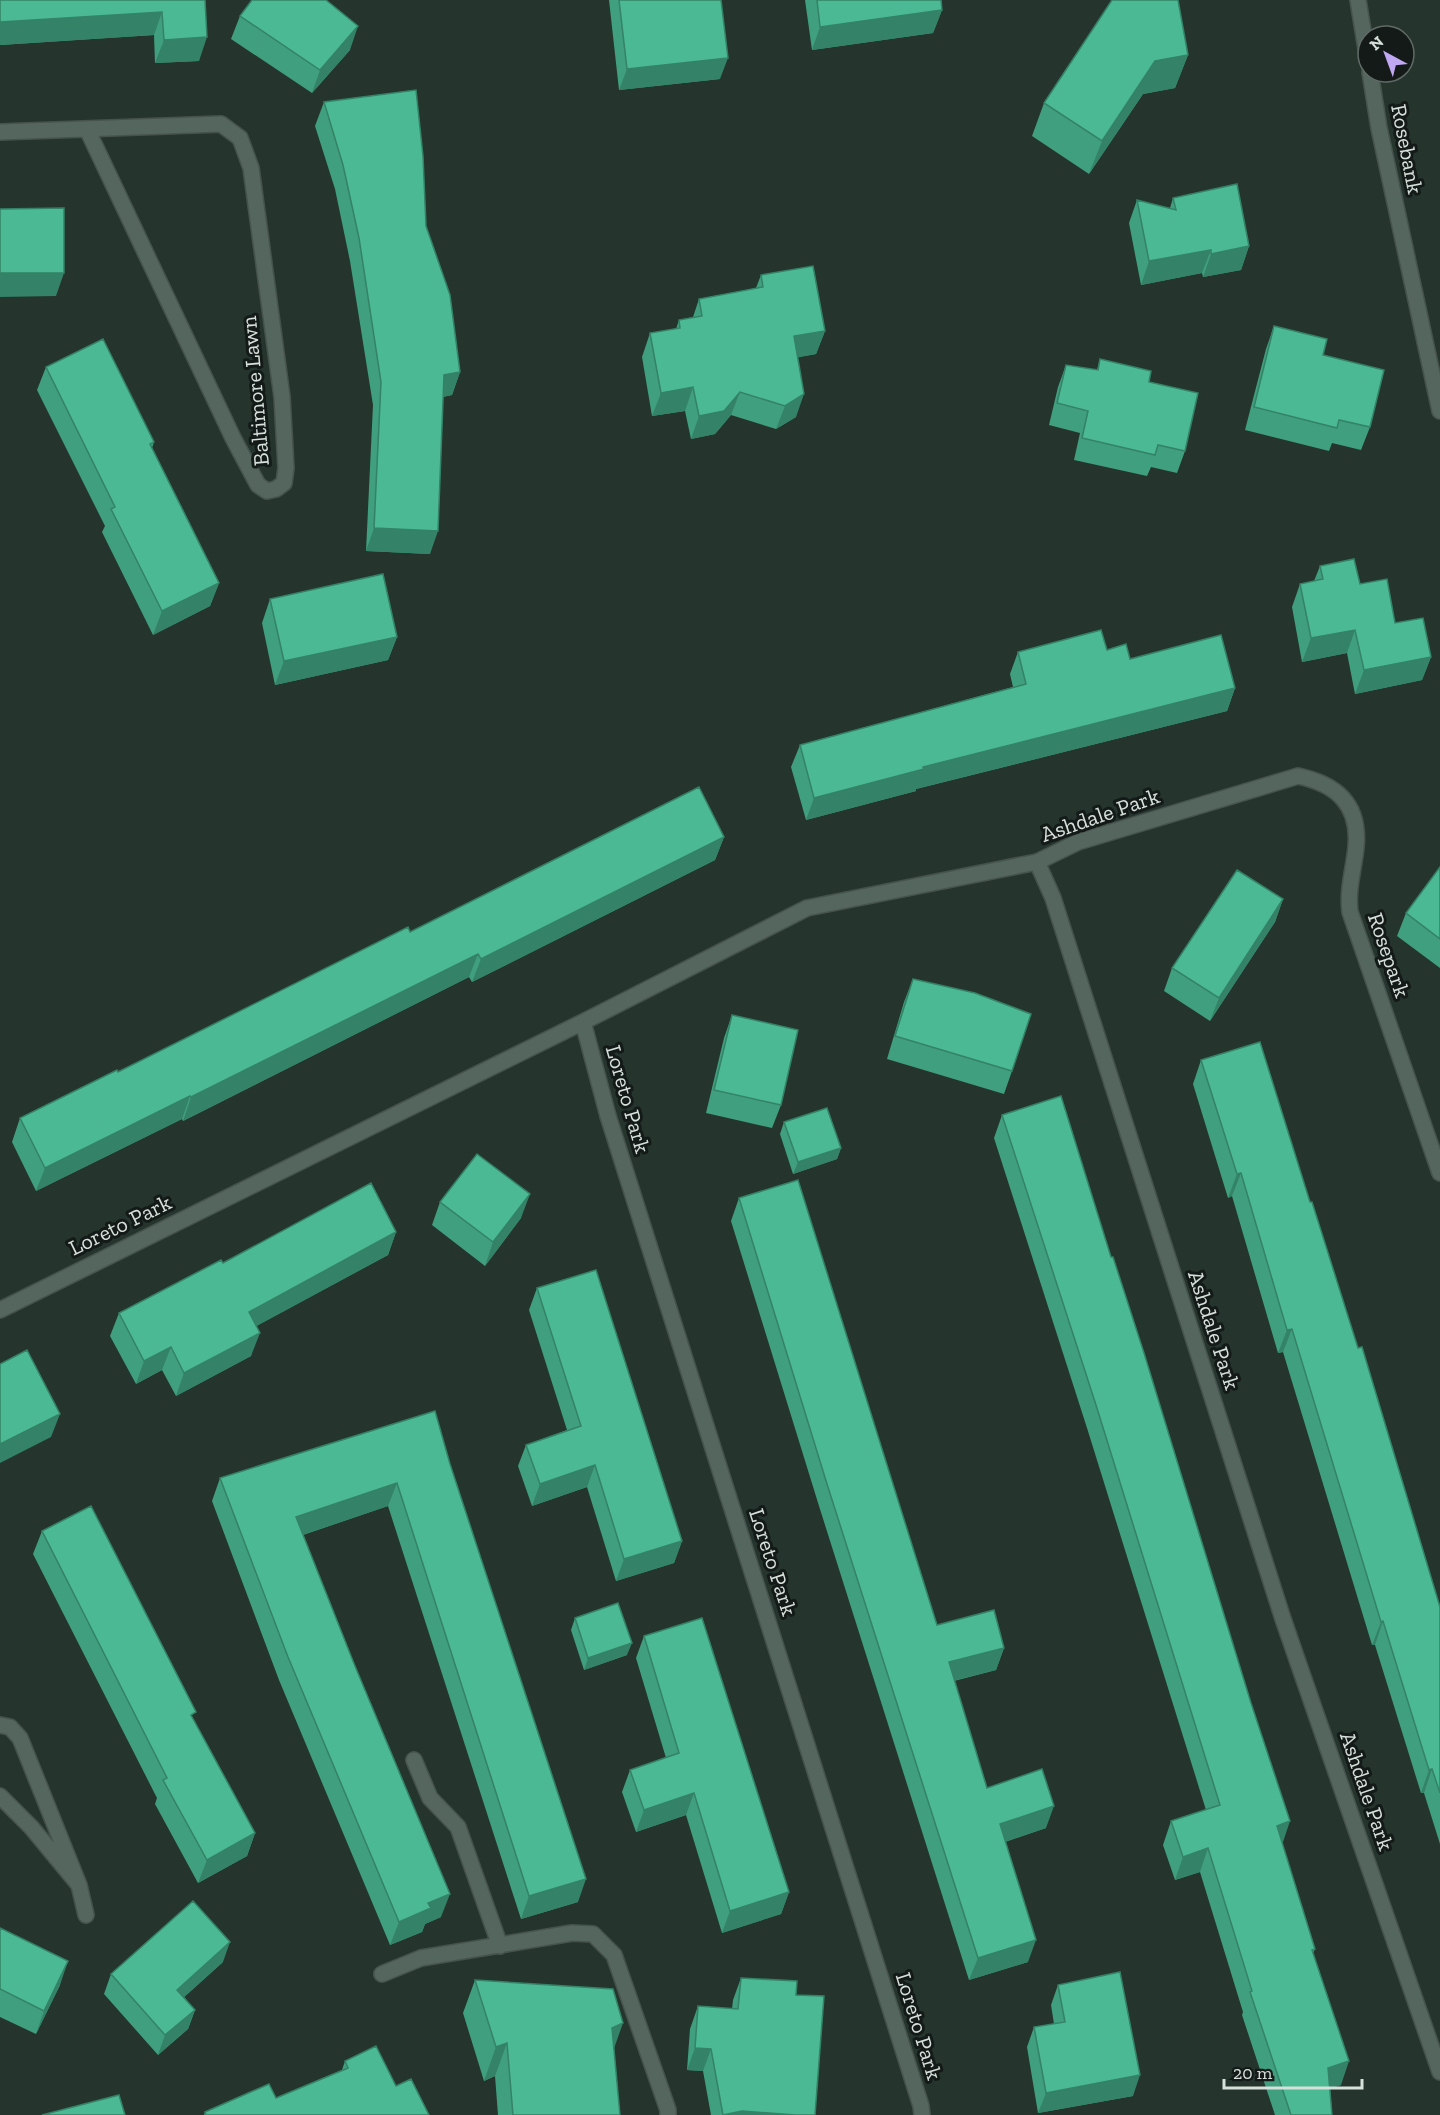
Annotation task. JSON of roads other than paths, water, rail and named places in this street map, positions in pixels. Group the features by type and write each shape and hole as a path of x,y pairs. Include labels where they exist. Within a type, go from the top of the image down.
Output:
{"street":[{"path":"1358,0 1362,24"},
{"name":"Rosebank","path":"1372,84 1381,139 1434,354 1440,411"},
{"name":"Baltimore Lawn","path":"0,132 221,124 240,138 251,168 282,397 286,468 284,483 276,489 267,491 258,485 233,438 87,129"},
{"name":"Ashdale Park","path":"1298,776 1078,842 1037,862 1053,898 1283,1619 1440,2072"},
{"name":"Rosepark","path":"1298,776 1316,779 1332,788 1344,798 1351,811 1356,826 1356,846 1348,897 1350,912 1440,1173"},
{"name":"Loreto Park","path":"0,1310 583,1022 807,908 1037,862"},
{"name":"Loreto Park","path":"583,1022 608,1116 922,2115"},
{"path":"0,1725 10,1727 20,1738 79,1885 86,1915"},
{"path":"414,1760 430,1798 458,1827 500,1946"},
{"path":"0,1796 31,1827 79,1885"},
{"path":"382,1974 421,1958 572,1934 593,1934 614,1955 668,2115"}]}
